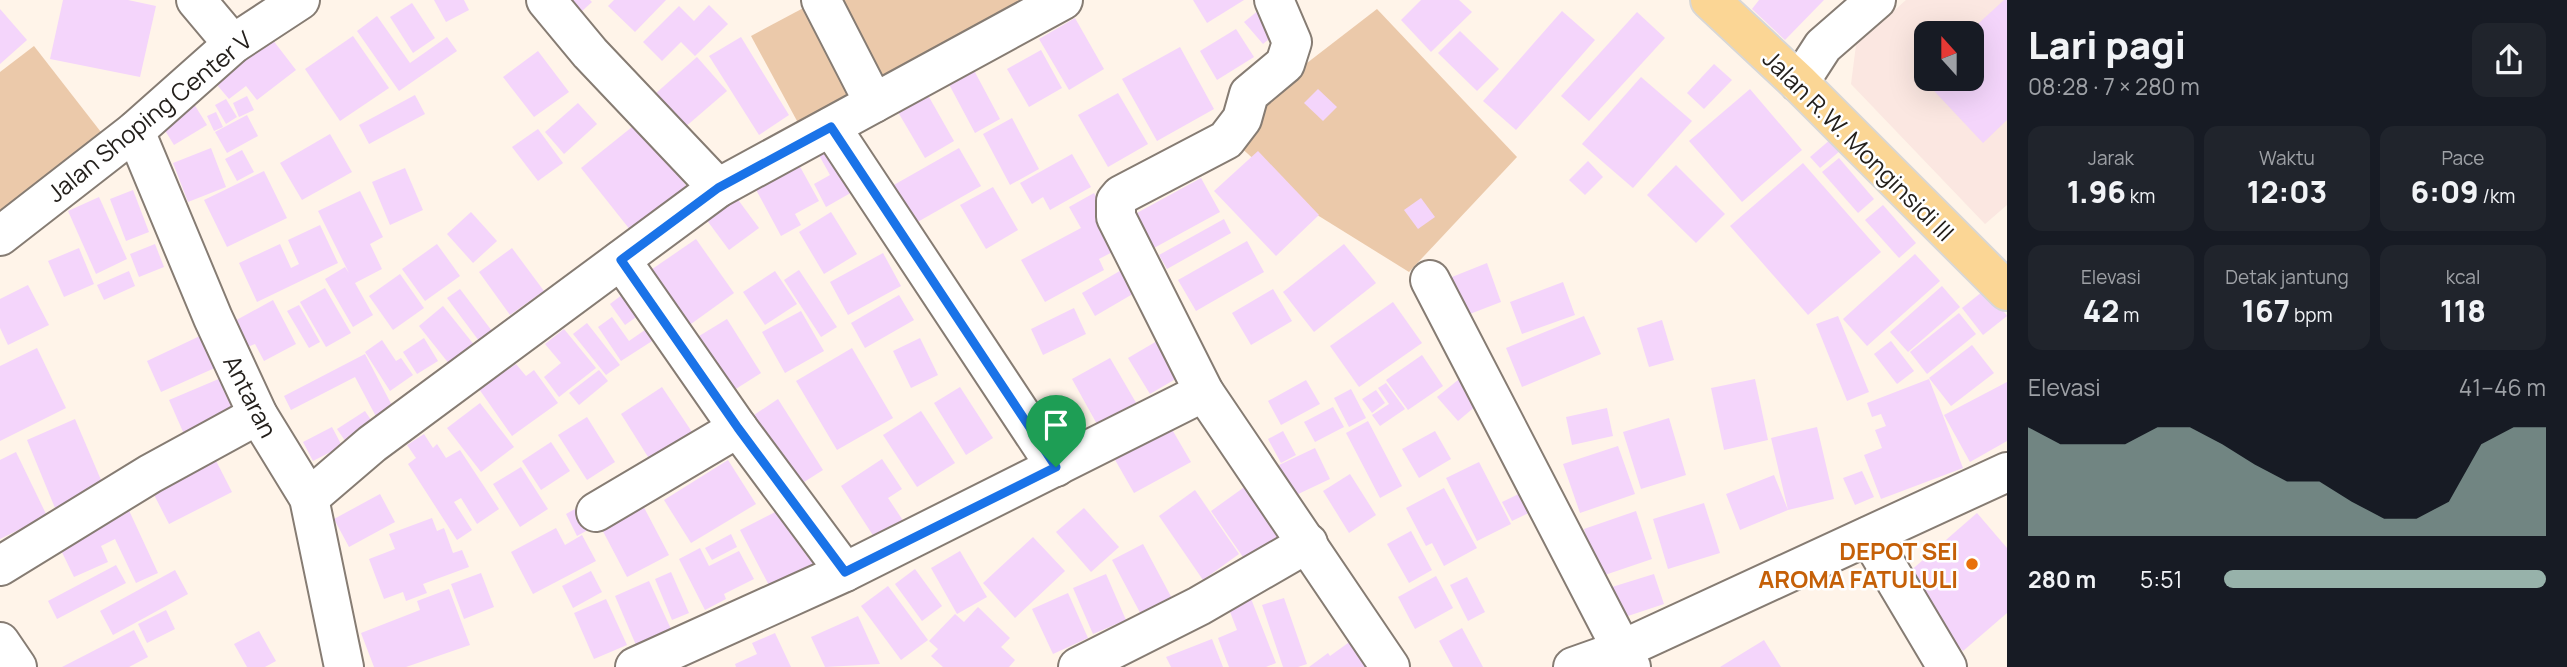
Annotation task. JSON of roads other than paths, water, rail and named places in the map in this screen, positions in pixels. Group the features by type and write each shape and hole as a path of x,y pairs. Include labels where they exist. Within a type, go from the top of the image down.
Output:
{"main road":[{"name":"Jalan R.W. Monginsidi III","path":"1710,0 1799,83 2007,291"}],"street":[{"path":"196,0 233,44"},
{"name":"Jalan Shoping Center V","path":"3,228 135,131 233,44 300,0"},
{"path":"546,0 590,53 718,188"},
{"path":"821,0 874,103"},
{"path":"309,498 372,444 718,188 1063,0"},
{"path":"1274,0 1292,42 1285,64 1249,94 1242,119 1226,140 1115,201 1116,217 1204,392 1390,667"},
{"path":"1799,83 1823,46 1876,0"},
{"path":"831,127 1056,467"},
{"name":"Antaran","path":"135,131 213,318 258,415 309,498 344,667"},
{"path":"621,260 738,428 845,572"},
{"path":"1430,280 1583,572 1625,658"},
{"path":"635,667 845,572 1204,392"},
{"path":"0,566 150,474 258,415"},
{"path":"596,512 738,428"},
{"path":"1573,667 1625,658 1869,536 2007,472"},
{"path":"1869,536 1947,667"},
{"path":"1078,667 1199,606 1308,543"},
{"path":"0,642 17,667"}],"place":[{"name":"DEPOT SEI AROMA FATULULI","path":"1972,564"}]}
